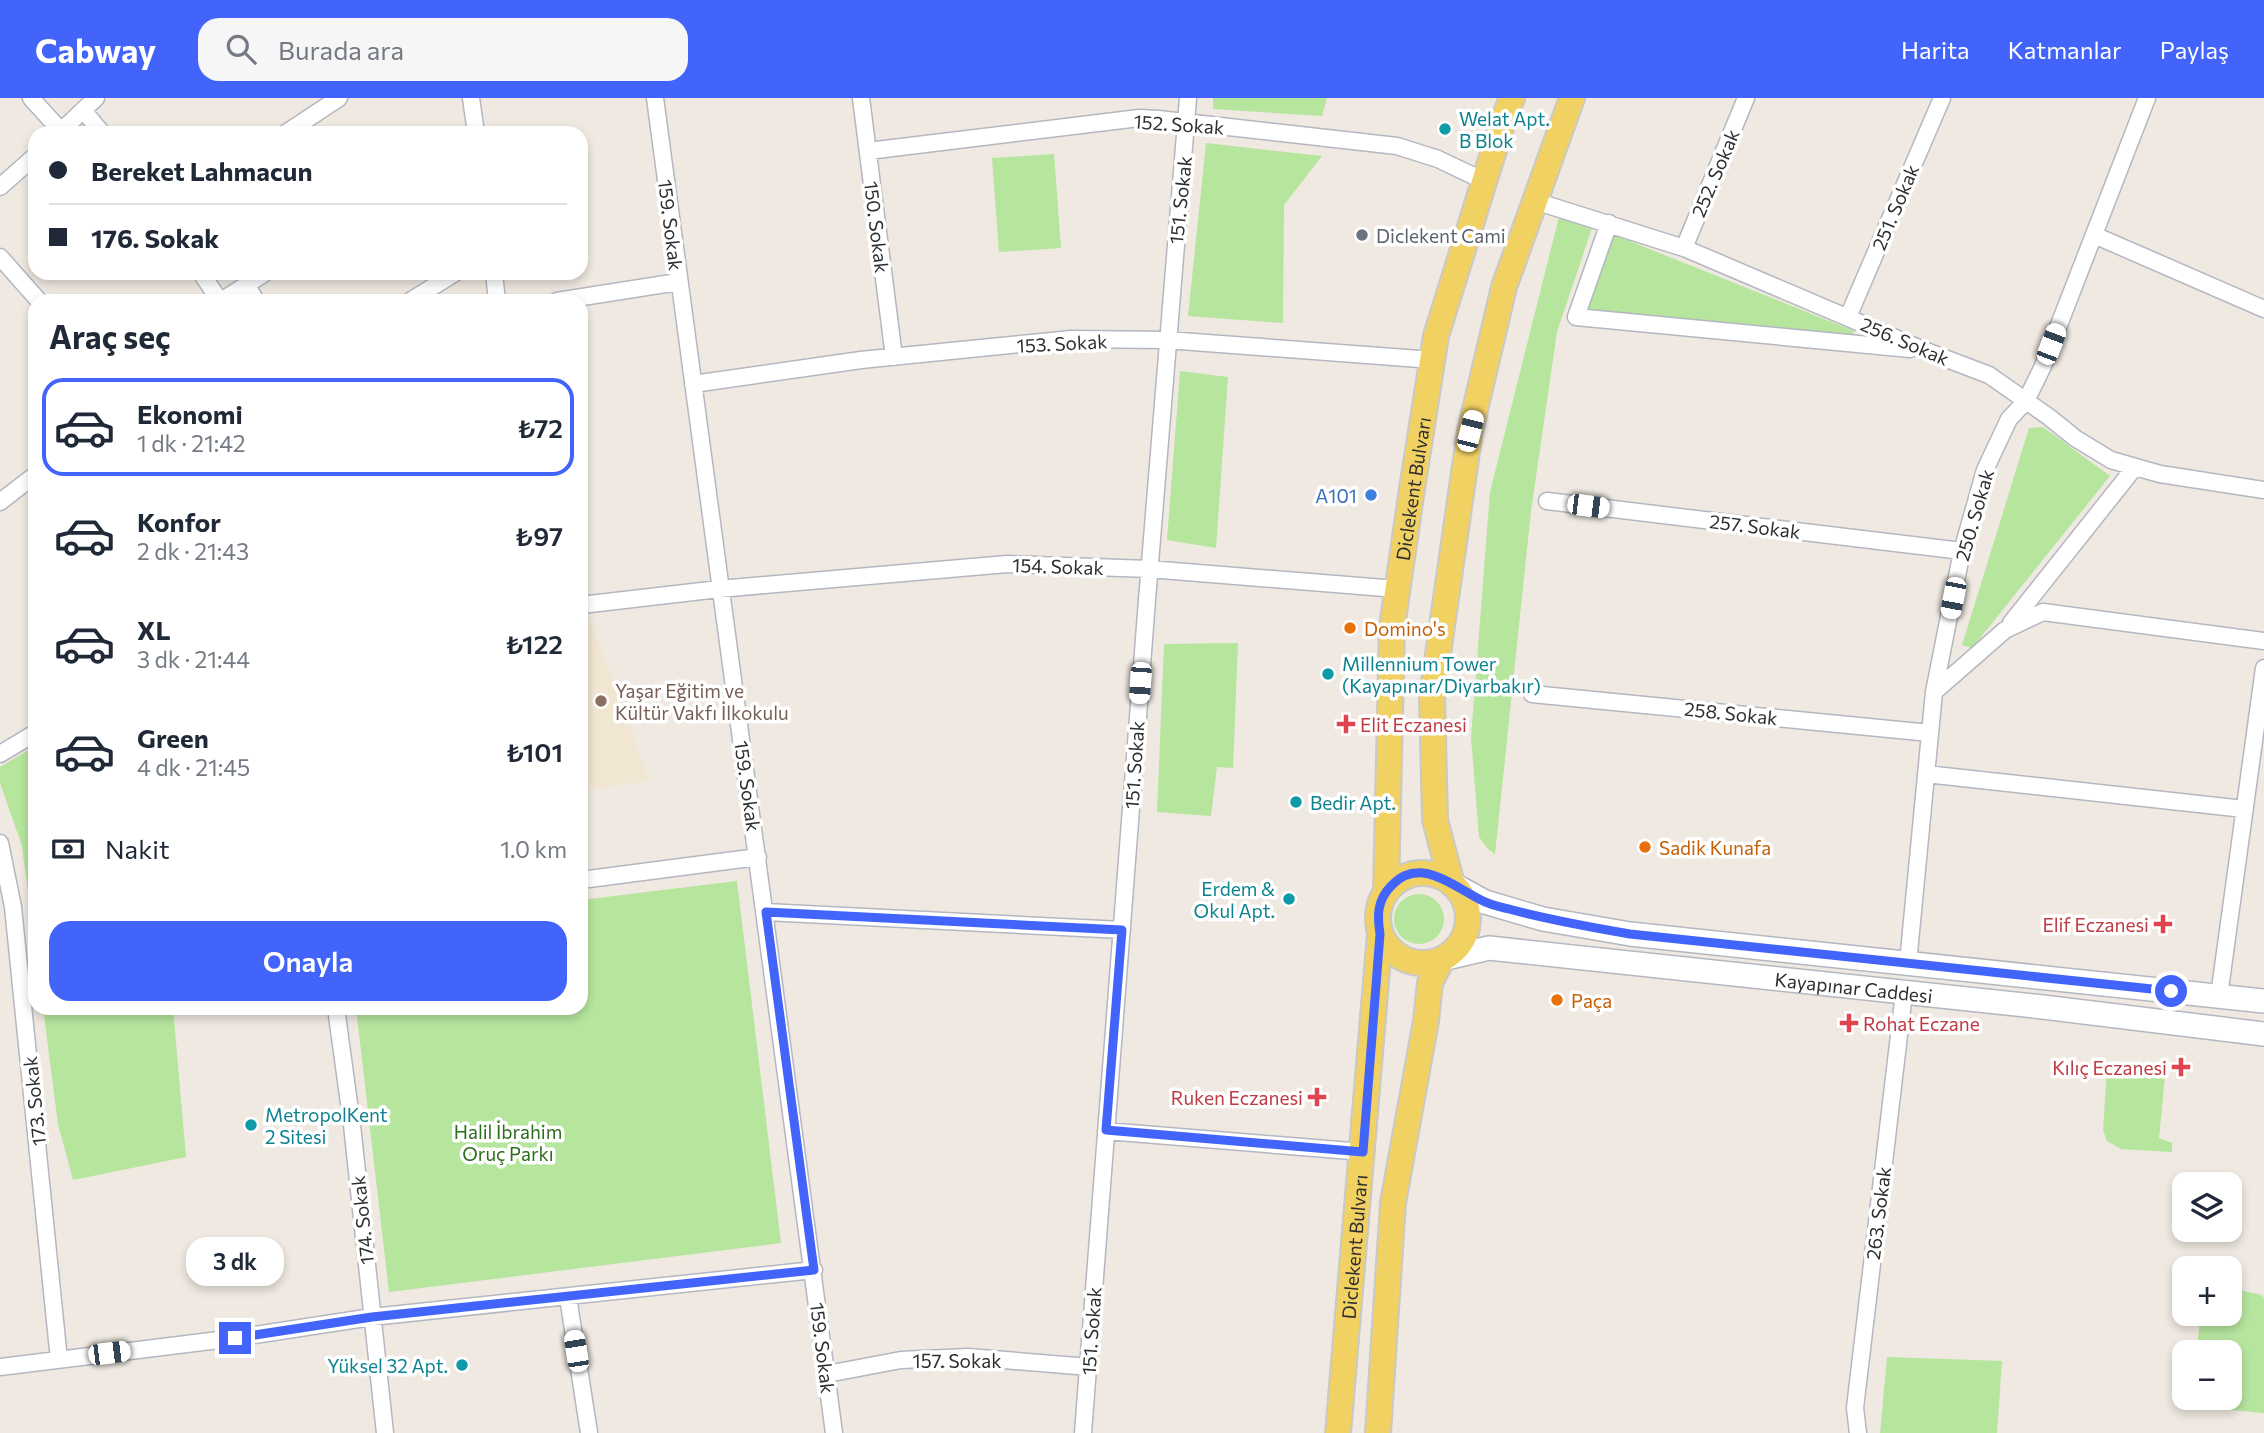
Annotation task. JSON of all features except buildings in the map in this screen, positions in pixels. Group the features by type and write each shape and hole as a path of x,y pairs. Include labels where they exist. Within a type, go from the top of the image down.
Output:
{"main road":[{"name":"Diclekent Bulvarı","path":"1386,891 1392,627 1436,336 1512,98"},
{"path":"1452,884 1435,820 1432,696 1470,431 1504,286 1572,98"},
{"path":"1424,873 1439,876 1452,884 1462,895 1467,909 1468,924 1459,945 1442,960 1428,964 1399,957 1388,947 1380,934 1379,905 1386,891 1403,877 1424,873"},
{"name":"Kayapınar Caddesi","path":"1452,884 1485,902 1543,919 1630,934 2264,1001"},
{"name":"Diclekent Bulvarı","path":"1338,1433 1380,934"},
{"name":"Kayapınar Caddesi","path":"1442,960 1489,948 2264,1034"},
{"name":"Diclekent Bulvarı","path":"1378,1433 1393,1203 1426,1021 1430,983 1442,960"}],"street":[{"path":"31,98 55,126"},
{"path":"66,126 96,98"},
{"path":"297,126 339,98"},
{"path":"471,98 475,126"},
{"name":"159. Sokak","path":"656,98 678,282 766,912 834,1433"},
{"name":"150. Sokak","path":"861,98 894,357"},
{"name":"151. Sokak","path":"1083,1433 1188,98"},
{"name":"252. Sokak","path":"1684,248 1746,98"},
{"name":"251. Sokak","path":"1848,317 1942,98"},
{"name":"250. Sokak","path":"1908,963 1934,692 1962,551 1985,470 2010,419 2026,401 2043,366 2147,98"},
{"path":"83,110 96,126"},
{"name":"152. Sokak","path":"868,151 1139,118 1397,146 1438,159 1484,181"},
{"path":"0,187 28,162"},
{"name":"256. Sokak","path":"1535,201 1684,248 1926,351 1989,374 2075,438 2111,460 2160,474 2264,490"},
{"path":"1609,223 1576,317 1926,351"},
{"path":"2094,235 2264,309"},
{"path":"0,257 33,294"},
{"path":"231,294 253,280"},
{"path":"421,294 444,280"},
{"path":"588,296 678,282"},
{"path":"246,284 252,294"},
{"name":"153. Sokak","path":"693,384 894,357 1070,339 1167,340 1433,360"},
{"path":"1934,692 2005,630 2135,467"},
{"path":"0,502 28,480"},
{"name":"257. Sokak","path":"1547,501 1962,551"},
{"name":"154. Sokak","path":"588,605 719,589 1007,564 1149,569 1397,589"},
{"path":"2005,630 2043,612 2264,641"},
{"path":"2219,996 2264,668"},
{"name":"258. Sokak","path":"1532,694 1930,733"},
{"path":"0,754 28,737"},
{"path":"1926,774 2244,808"},
{"name":"173. Sokak","path":"0,843 13,907 59,1360"},
{"path":"588,879 758,858"},
{"path":"766,912 1122,930"},
{"name":"263. Sokak","path":"1858,1433 1855,1408 1905,993"},
{"name":"174. Sokak","path":"337,1015 352,1125 385,1433"},
{"path":"1106,1130 1363,1152"},
{"path":"0,1367 235,1338 372,1317 814,1270"},
{"path":"568,1297 590,1433"},
{"name":"157. Sokak","path":"827,1374 901,1360 968,1357 1088,1367"}],"shaded area":[{"name":"Yaşar Eğitim ve Kültür Vakfı İlkokulu","path":"588,621 591,621 649,781 588,790"}],"green space":[{"path":"1213,98 1327,98 1322,116 1213,109"},
{"path":"1206,143 1322,156 1284,205 1283,323 1188,316"},
{"path":"1054,154 1061,248 999,252 992,158"},
{"path":"1559,217 1592,228 1557,332 1531,511 1495,854 1479,837 1471,738 1490,492"},
{"path":"1612,234 1854,331 1853,337 1586,309"},
{"path":"1180,371 1228,377 1216,548 1167,540"},
{"path":"2043,427 2110,476 1972,648 1962,645 2029,428"},
{"path":"1238,643 1233,768 1217,767 1211,816 1157,812 1164,644"},
{"path":"28,750 28,892 22,846 0,783 0,767"},
{"name":"Halil İbrahim Oruç Parkı","path":"737,881 781,1243 389,1292 357,1015 588,1015 588,899"},
{"path":"1419,894 1437,901 1444,919 1437,937 1419,944 1401,937 1394,919 1401,901"},
{"path":"44,1015 174,1015 186,1157 73,1180 58,1124"},
{"path":"2107,1069 2165,1076 2159,1138 2172,1143 2172,1152 2121,1149 2107,1141 2103,1130"},
{"path":"2242,1291 2262,1295 2264,1413 2232,1410 2242,1410 2242,1340 2198,1340 2199,1326 2242,1326"},
{"path":"1887,1357 2002,1361 1997,1433 1880,1433"}],"place":[{"name":"Welat Apt. B Blok","path":"1445,129"},
{"name":"Diclekent Cami","path":"1362,235"},
{"name":"A101","path":"1371,495"},
{"name":"Domino's","path":"1350,628"},
{"name":"Millennium Tower (Kayapınar/Diyarbakır)","path":"1328,674"},
{"name":"Yaşar Eğitim ve Kültür Vakfı İlkokulu","path":"601,701"},
{"name":"Elit Eczanesi","path":"1346,724"},
{"name":"Bedir Apt.","path":"1296,802"},
{"name":"Sadik Kunafa","path":"1645,847"},
{"name":"Erdem & Okul Apt.","path":"1289,899"},
{"name":"Elif Eczanesi","path":"2163,924"},
{"name":"Paça","path":"1557,1000"},
{"name":"Rohat Eczane","path":"1849,1023"},
{"name":"Kılıç Eczanesi","path":"2181,1067"},
{"name":"Ruken Eczanesi","path":"1317,1097"},
{"name":"MetropolKent 2 Sitesi","path":"251,1125"},
{"name":"Yüksel 32 Apt.","path":"462,1365"}],"route":[{"path":"235,1338 372,1317 814,1270 766,912 1122,930 1106,1130 1363,1152 1380,934 1379,905 1386,891 1409,874 1439,876 1485,902 1543,919 1630,934 2171,991"}]}
